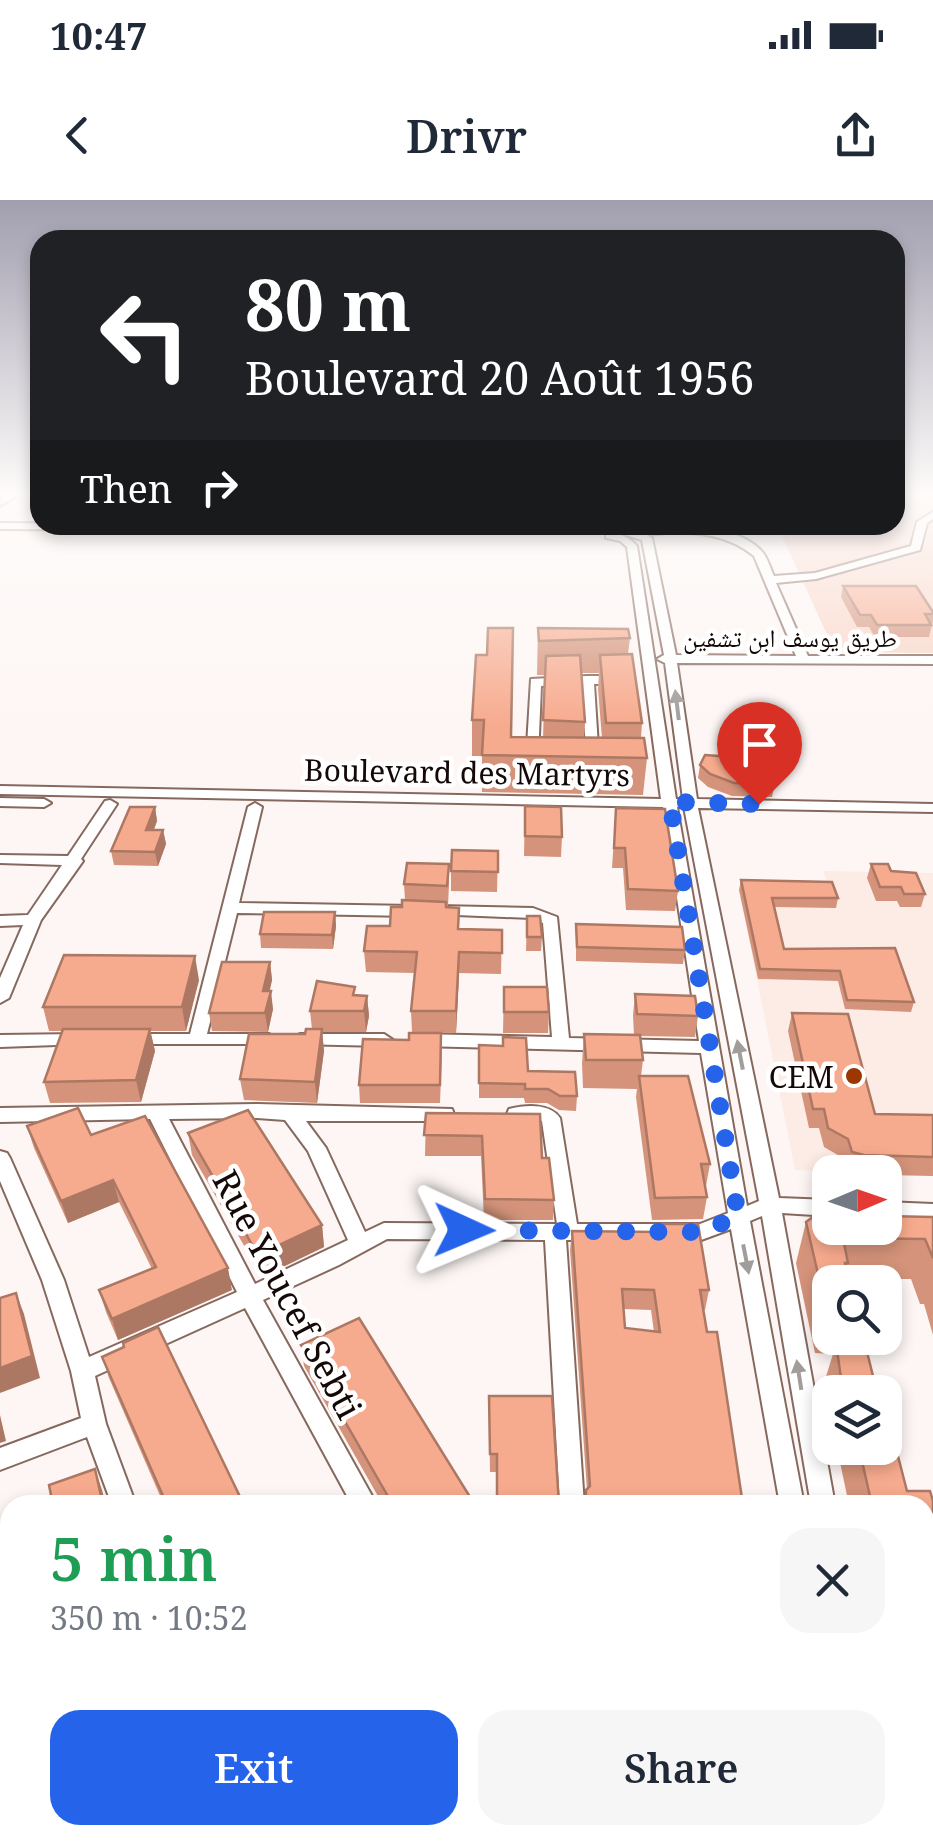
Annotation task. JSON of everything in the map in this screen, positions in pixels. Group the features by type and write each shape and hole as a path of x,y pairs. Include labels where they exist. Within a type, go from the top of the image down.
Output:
{"street":[{"path":"635,571 664,767 680,807 770,1206 821,1495"},
{"path":"654,571 671,659 680,807 709,1047 790,1495"},
{"path":"766,571 804,660"},
{"path":"770,580 835,571"},
{"name":"طريق يوسف ابن تشفين","path":"647,658 933,660"},
{"path":"587,680 594,766"},
{"path":"544,765 531,760 533,683 650,680"},
{"path":"578,766 612,766"},
{"path":"647,767 664,767"},
{"name":"Boulevard des Martyrs","path":"0,790 680,807 933,818"},
{"name":"Boulevard des Martyrs","path":"0,802 933,808"},
{"path":"0,998 34,920 110,804"},
{"path":"197,1040 255,806"},
{"path":"0,859 75,861"},
{"path":"228,908 546,916 551,920 561,1043"},
{"path":"0,921 34,920"},
{"path":"0,1041 709,1047"},
{"name":"Rue Youcef Sebti","path":"156,1113 250,1296 359,1495"},
{"path":"290,1114 316,1148 360,1243"},
{"path":"0,1115 461,1114"},
{"path":"499,1114 547,1114 551,1118 562,1231 572,1495"},
{"path":"0,1158 53,1280 94,1424 120,1495"},
{"path":"82,1371 384,1232 702,1232 770,1206 812,1207"},
{"path":"902,1211 933,1212"},
{"path":"0,1459 94,1424"}],"shaded area":[{"path":"798,571 933,571 933,653 835,652"},
{"name":"CEM","path":"823,871 933,873 933,1176 902,1175 902,1155 812,1155 812,1171 795,1170 739,890 830,890"}],"building":[{"path":"843,586 916,586 933,612 925,614 931,625 877,625 871,615 860,615"},
{"path":"488,628 513,628 511,737 644,738 647,758 482,755 484,720 472,720 476,655 487,655"},
{"path":"538,628 628,629 630,638 539,641"},
{"path":"632,654 642,723 606,723 600,655"},
{"path":"580,655 585,722 543,720 546,656"},
{"path":"705,755 733,757 735,767 775,784 734,783 710,774 700,765"},
{"path":"525,806 561,807 562,837 525,836"},
{"path":"130,807 155,807 146,830 163,830 155,852 111,851"},
{"path":"616,808 665,809 678,891 628,889 625,848 614,848"},
{"path":"452,850 498,851 498,872 451,871"},
{"path":"407,863 449,864 447,886 404,884"},
{"path":"871,864 888,864 891,871 916,873 925,894 904,894 901,887 880,887"},
{"path":"741,880 832,882 838,898 772,898 784,949 895,948 914,1002 847,1000 840,971 760,969"},
{"path":"402,900 446,902 446,907 459,908 458,929 502,930 502,953 459,952 456,1011 411,1011 417,952 364,951 367,926 390,926 391,907 402,907"},
{"path":"264,912 335,912 332,935 260,934"},
{"path":"527,916 540,916 542,937 527,937"},
{"path":"576,924 682,927 685,950 577,947"},
{"path":"64,955 195,956 182,1007 43,1007"},
{"path":"222,962 270,962 263,991 271,991 265,1013 209,1013"},
{"path":"317,981 355,987 353,995 367,996 364,1011 310,1011"},
{"path":"504,987 547,987 549,1012 504,1012"},
{"path":"635,994 695,996 698,1016 637,1014"},
{"path":"792,1013 848,1014 875,1114 933,1115 933,1157 852,1152 848,1139 828,1128 824,1109 813,1109"},
{"path":"63,1029 150,1029 136,1080 44,1082"},
{"path":"306,1029 322,1029 315,1082 240,1079 249,1034 305,1034"},
{"path":"409,1033 441,1033 440,1085 359,1085 363,1039 409,1040"},
{"path":"584,1034 640,1035 643,1060 586,1060"},
{"path":"503,1037 526,1038 528,1071 575,1072 577,1096 560,1096 548,1089 525,1089 525,1084 479,1083 479,1045 503,1046"},
{"path":"639,1076 688,1076 710,1164 701,1164 707,1197 655,1198"},
{"path":"78,1108 91,1135 145,1116 228,1268 112,1319 99,1290 156,1267 113,1180 61,1201 27,1126"},
{"path":"248,1110 322,1225 258,1255 188,1133"},
{"path":"426,1113 540,1114 542,1158 549,1158 554,1200 485,1199 482,1136 424,1135"},
{"path":"902,1216 933,1217 933,1258 925,1239 902,1239"},
{"path":"812,1218 812,1245 844,1245 848,1263 816,1265 806,1222"},
{"path":"658,1224 698,1224 709,1290 700,1290 707,1332 717,1332 741,1495 586,1495 590,1486 572,1231 659,1232","holes":["622,1289 654,1290 660,1332 625,1328"]},
{"path":"16,1293 32,1356 0,1368 0,1298"},
{"path":"359,1318 469,1495 387,1495 301,1345"},
{"path":"158,1327 239,1495 163,1495 102,1357 124,1347 123,1343"},
{"path":"838,1355 868,1355 873,1375 841,1375"},
{"path":"489,1396 552,1396 558,1495 497,1495 497,1454 490,1454"},
{"path":"863,1465 900,1465 907,1491 930,1491 931,1495 870,1495"},
{"path":"95,1469 101,1495 51,1495 49,1485"}],"place":[{"name":"CEM","path":"854,1076"}],"route":[{"path":"464,1230 702,1232 738,1216 670,802 759,804"}]}
